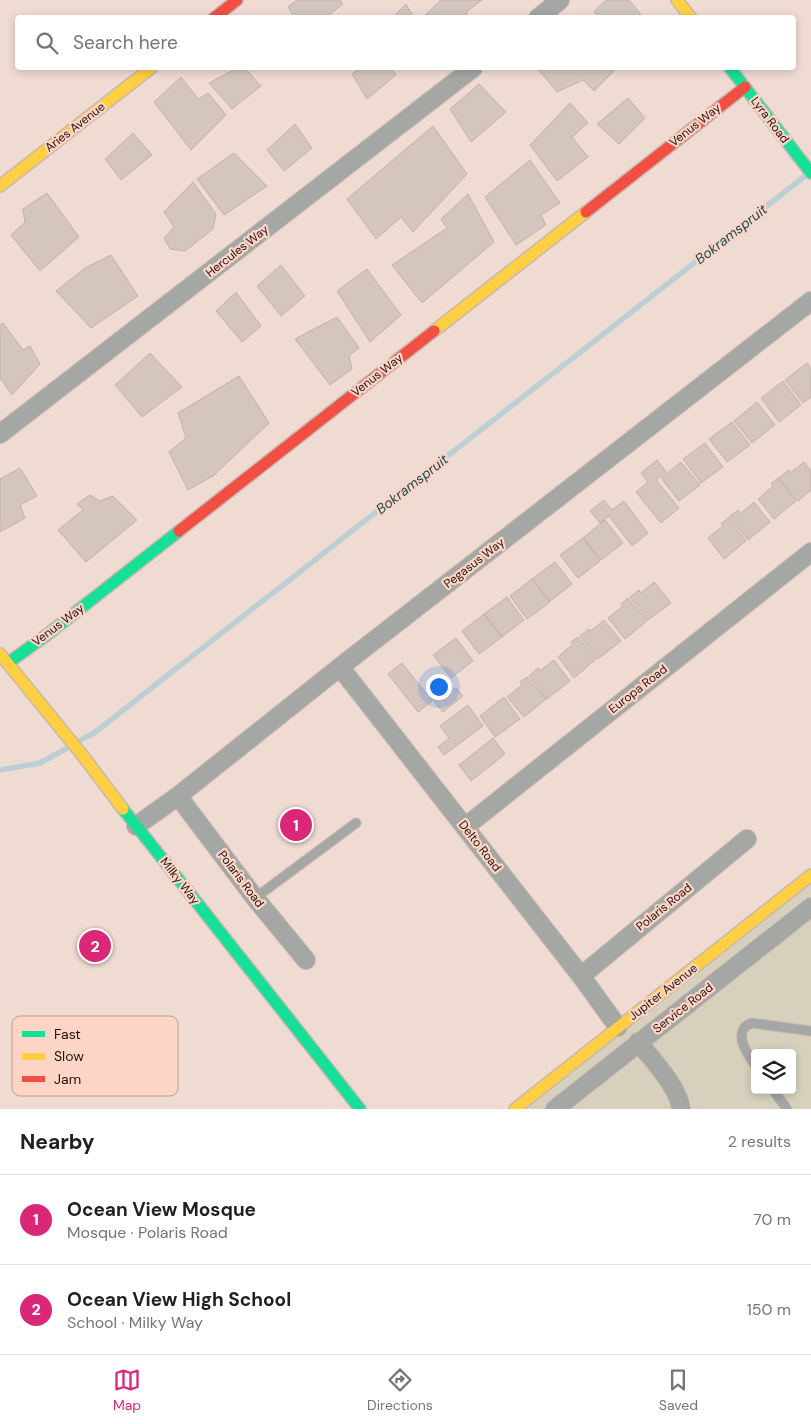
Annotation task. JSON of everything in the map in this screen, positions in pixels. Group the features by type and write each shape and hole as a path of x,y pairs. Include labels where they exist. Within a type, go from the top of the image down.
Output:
{"street":[{"path":"217,9 237,0"},
{"path":"542,15 560,0"},
{"path":"677,0 689,15"},
{"name":"Aries Avenue","path":"0,186 148,70"},
{"name":"Hercules Way","path":"0,434 470,70"},
{"name":"Lyra Road","path":"732,70 811,173"},
{"name":"Venus Way","path":"4,658 64,621 745,86"},
{"name":"Pegasus Way","path":"136,826 178,796 340,667 811,301"},
{"name":"Europa Road","path":"465,827 811,552"},
{"name":"Milky Way","path":"4,658 360,1109"},
{"name":"Delto Road","path":"340,667 581,976 618,1028"},
{"name":"Polaris Road","path":"178,796 255,898 306,960"},
{"name":"Polaris Road","path":"581,976 747,839"},
{"name":"Jupiter Avenue","path":"514,1109 811,875"},
{"name":"Service Road","path":"555,1109 811,907"},
{"path":"638,1042 675,1091 680,1100 681,1109"}],"lane":[{"path":"255,898 356,823"},
{"path":"751,1058 741,1036 743,1029 747,1025 752,1023 811,1031"},
{"path":"776,1094 787,1109"}],"shaded area":[{"path":"811,875 811,1109 515,1109"}],"building":[{"path":"297,0 340,0 343,4 329,15 293,15 288,7"},
{"path":"441,0 482,0 466,12 467,15 425,15"},
{"path":"606,0 629,0 642,15 597,15 594,11"},
{"path":"406,4 412,15 395,15"},
{"path":"233,70 247,70 261,86 232,109 209,83"},
{"path":"358,70 392,70 396,75 367,99 352,74"},
{"path":"539,70 615,70 594,91 583,80 557,92"},
{"path":"181,77 198,99 208,93 226,115 191,150 154,102"},
{"path":"479,84 506,112 471,142 450,109"},
{"path":"628,98 645,118 619,144 597,124"},
{"path":"570,103 588,123 572,137 588,157 557,181 530,145"},
{"path":"295,124 312,148 284,171 267,150"},
{"path":"433,126 467,174 413,232 401,217 376,239 347,199"},
{"path":"133,133 152,155 121,180 105,159"},
{"path":"234,153 267,186 224,215 197,179"},
{"path":"530,160 560,203 541,215 546,225 516,245 485,197"},
{"path":"193,182 216,214 213,229 185,251 170,249 164,238 174,227 164,212"},
{"path":"47,193 79,237 40,271 11,235 25,222 23,209"},
{"path":"468,194 494,242 422,303 392,265 447,228 441,219"},
{"path":"111,255 138,296 91,328 56,291 85,268"},
{"path":"281,265 305,296 281,316 257,286"},
{"path":"367,269 401,315 370,342 337,291"},
{"path":"236,292 261,326 242,342 216,311"},
{"path":"337,317 359,348 349,356 352,369 330,385 295,339"},
{"path":"3,323 23,350 30,346 40,364 12,395 0,378 0,325"},
{"path":"150,353 182,387 142,417 115,385"},
{"path":"807,363 811,369 811,397 803,403 785,380"},
{"path":"239,376 269,423 213,476 188,490 169,452 186,438 178,413"},
{"path":"783,381 801,405 779,422 761,398"},
{"path":"757,402 775,425 752,443 734,421"},
{"path":"732,422 750,445 727,462 709,439"},
{"path":"705,443 723,467 701,483 683,459"},
{"path":"657,460 666,472 656,480 679,508 661,523 636,492 648,482 641,473"},
{"path":"681,462 700,485 679,501 661,478"},
{"path":"804,462 811,471 811,490 798,501 779,478 789,470 790,473"},
{"path":"20,468 37,496 20,505 25,518 0,532 0,479"},
{"path":"778,478 796,501 774,519 758,499 773,486 771,484"},
{"path":"90,495 100,501 113,496 137,520 86,562 58,530 83,510 77,504"},
{"path":"604,500 612,510 624,501 648,533 632,546 609,516 600,523 590,511"},
{"path":"754,502 770,522 748,540 729,517 738,510 741,513"},
{"path":"728,518 746,541 724,559 708,538 723,526 721,524"},
{"path":"605,520 623,543 601,560 583,538"},
{"path":"583,538 600,561 578,578 560,555"},
{"path":"555,562 572,584 550,601 532,579"},
{"path":"532,579 550,602 527,619 510,596"},
{"path":"654,582 671,603 648,620 630,597 639,590 641,593"},
{"path":"507,597 524,620 502,637 484,614"},
{"path":"628,598 647,621 625,639 608,618 623,606 621,604"},
{"path":"484,614 502,637 479,654 462,631"},
{"path":"604,620 621,641 598,659 580,636 589,629 591,631"},
{"path":"578,637 596,659 574,678 558,657"},
{"path":"456,638 473,661 451,678 433,655"},
{"path":"554,660 570,681 547,699 529,676 538,668 540,671"},
{"path":"402,663 432,701 418,712 388,674"},
{"path":"527,677 546,699 524,717 507,697 522,685 520,682"},
{"path":"444,688 448,693 456,688 463,696 443,712 431,698"},
{"path":"504,697 520,719 495,737 480,716"},
{"path":"468,705 483,726 444,755 438,747 449,738 440,726"},
{"path":"493,738 505,754 471,781 459,765"}],"waterway":[{"name":"Bokramspruit","path":"79,741 94,733 805,176"},
{"name":"Bokramspruit","path":"0,770 40,763 69,747"}],"traffic: fast":[{"path":"732,70 811,173"},
{"path":"8,663 179,531"},
{"path":"123,809 360,1109"}],"traffic: slow":[{"path":"677,0 689,15"},
{"path":"0,186 148,70"},
{"path":"434,331 586,212"},
{"path":"0,654 83,756 123,809"},
{"path":"515,1109 811,875"}],"traffic: jam":[{"path":"218,15 237,0"},
{"path":"586,212 745,87"},
{"path":"179,531 434,331"}],"place":[{"name":"Ocean View Mosque","path":"296,825"},
{"name":"Ocean View High School","path":"95,946"}]}
